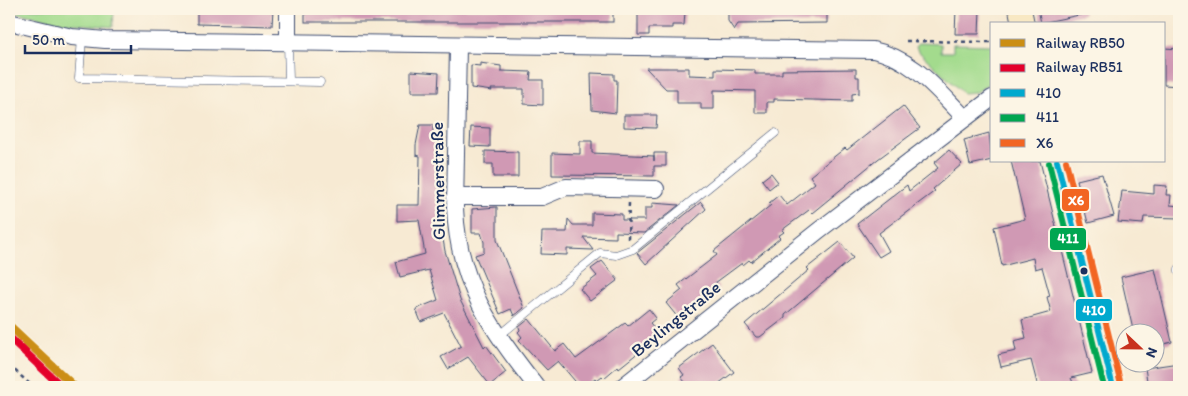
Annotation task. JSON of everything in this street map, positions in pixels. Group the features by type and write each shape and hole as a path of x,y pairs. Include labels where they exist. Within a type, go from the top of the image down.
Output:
{"main road":[{"path":"1020,9 1023,22"},
{"path":"1057,162 1113,387"}],"street":[{"path":"288,9 288,43"},
{"path":"9,22 82,38 458,46 873,50 890,53 905,60 921,73 965,118"},
{"name":"Glimmerstraße","path":"458,46 455,197 456,231 461,259 482,310 498,337 537,387"},
{"name":"Beylingstraße","path":"622,387 990,99"},
{"path":"455,197 542,197 566,187 656,189"}],"lane":[{"path":"82,38 79,78 320,82"},
{"path":"288,43 289,81"},
{"path":"498,337 600,253 616,255 633,249 775,133"}],"path":[{"path":"906,41 990,42"},
{"path":"628,251 630,188"},
{"path":"9,365 33,387"}],"green space":[{"path":"9,9 114,9 113,27 66,23 9,11"},
{"path":"918,43 941,44 941,52 953,52 953,44 990,45 990,82 977,92 963,93 916,47"}],"building":[{"path":"197,9 273,9 272,26 197,24"},
{"path":"305,9 613,9 613,22 305,22"},
{"path":"638,9 679,9 679,12 685,12 684,25 672,25 672,28 649,28 649,35 638,35"},
{"path":"728,9 827,9 827,23 738,24 734,30 728,21"},
{"path":"956,9 980,9 979,34 955,34"},
{"path":"1038,9 1083,9 1084,14 1041,22"},
{"path":"1166,48 1179,49 1179,86 1166,85"},
{"path":"480,63 501,66 501,71 531,72 530,80 543,80 543,105 524,104 524,89 491,89 492,91 471,88 471,65 480,66"},
{"path":"646,68 689,68 689,75 715,76 715,69 755,70 755,74 782,74 782,70 856,69 856,77 859,77 859,93 852,94 852,101 774,99 774,102 767,102 767,113 755,113 755,91 714,90 714,109 701,109 701,103 677,103 677,89 666,89"},
{"path":"411,71 439,73 438,92 411,92"},
{"path":"591,73 614,74 614,80 617,80 616,113 592,110"},
{"path":"903,106 920,128 878,159 812,213 809,210 782,230 784,232 778,236 780,238 751,262 749,260 743,265 742,263 715,283 719,287 679,319 666,303 682,290 678,285 717,255 714,251 771,205 769,203 779,195 787,205 815,183 810,176"},
{"path":"624,115 657,115 656,128 624,127"},
{"path":"420,125 433,125 433,134 441,134 439,216 445,251 460,300 484,347 486,345 506,372 490,385 468,357 448,369 441,357 461,346 444,313 421,322 416,309 438,300 429,270 400,277 396,262 425,254 419,220 397,221 397,205 419,205 420,156 416,155 416,145"},
{"path":"471,127 490,128 490,147 470,146"},
{"path":"989,133 990,160 970,165 964,140"},
{"path":"580,141 592,141 592,153 654,156 654,153 666,153 666,166 654,166 654,176 552,175 552,153 580,154"},
{"path":"949,150 962,164 933,189 935,191 879,233 889,251 879,257 857,224 907,185 909,191 938,168 934,163"},
{"path":"485,151 518,152 518,177 493,177 493,164 485,164"},
{"path":"1011,162 1040,162 1092,373 1071,378 1075,387 1038,387 1031,360 1001,367 998,355 1016,351 1014,341 1026,338 1022,320 1051,312 1047,297 1050,296 1042,267 1035,269 1033,258 1002,266 994,227 1025,219"},
{"path":"771,173 778,182 769,189 762,180"},
{"path":"1102,174 1114,216 1088,223 1077,180"},
{"path":"1154,185 1167,186 1166,195 1171,195 1170,205 1179,206 1179,218 1144,217 1143,224 1118,222 1122,191 1154,194"},
{"path":"701,202 706,209 646,264 637,253"},
{"path":"652,203 679,205 644,233 616,232 616,238 583,237 593,250 567,249 567,255 541,254 542,232 567,232 568,219 573,225 592,225 592,213 622,214 622,220 645,220 645,208 652,208"},
{"path":"497,207 497,240 524,308 514,316 511,309 500,314 475,255 484,252 484,242 481,233 472,233 472,209"},
{"path":"840,242 853,258 785,315 785,318 760,337 756,337 745,324 809,270 807,268"},
{"path":"602,261 618,280 590,301 580,289 597,276 591,269"},
{"path":"1155,269 1172,342 1166,344 1166,324 1132,324 1121,277"},
{"path":"649,309 656,318 650,323 660,335 619,368 618,366 604,378 602,376 597,380 595,378 584,387 580,387 558,361 547,370 519,340 522,337 518,332 520,330 519,327 529,319 555,351 564,344 576,359 625,323 628,326"},
{"path":"712,343 734,372 714,387 689,387 681,377 684,375 679,368"},
{"path":"1179,363 1179,387 1148,387 1146,374 1166,374 1166,365"}],"rail line":[{"name":"RB50","path":"9,325 75,387"},
{"name":"RB51","path":"9,337 62,387"}],"transit line":[{"name":"410","path":"1057,162 1113,387"},
{"name":"X6","path":"1066,162 1121,385"},
{"name":"411","path":"1049,163 1104,387"}]}
